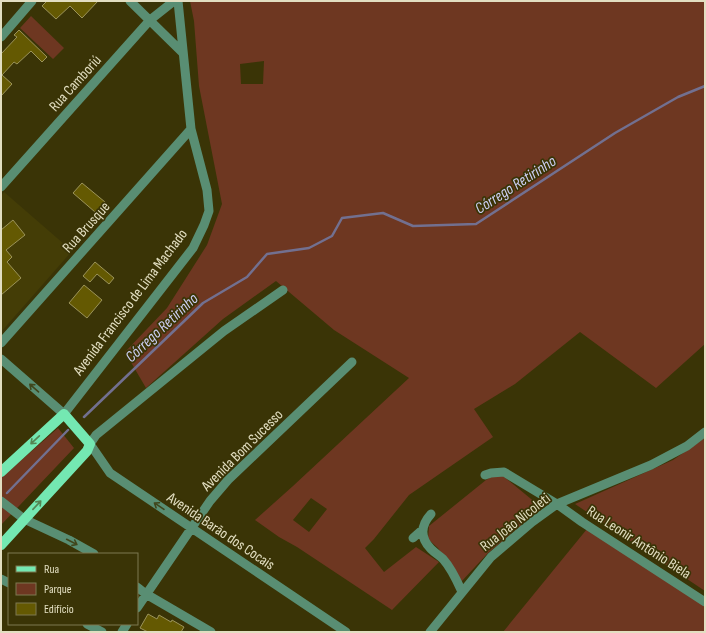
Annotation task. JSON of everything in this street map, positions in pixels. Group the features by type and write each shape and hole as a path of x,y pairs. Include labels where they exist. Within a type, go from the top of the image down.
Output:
{"main road":[{"path":"1,544 87,451 90,444 64,414"},
{"name":"Avenida Francisco de Lima Machado","path":"1,472 64,414"}],"street":[{"path":"1,37 32,1"},
{"path":"130,1 183,52"},
{"name":"Rua Camboriú","path":"1,187 150,20 174,1"},
{"name":"Avenida Francisco de Lima Machado","path":"64,414 193,248 204,225 208,211 207,190 191,129 178,1"},
{"name":"Rua Brusque","path":"1,343 191,129"},
{"path":"90,444 96,435 224,331 282,290"},
{"path":"1,359 64,414"},
{"name":"Avenida Bom Sucesso","path":"138,606 210,501 228,480 352,362"},
{"name":"Rua João Nicoleti","path":"430,632 490,557 532,522 558,504 651,465 687,446 705,432"},
{"name":"Avenida Barão dos Cocais","path":"90,444 110,473 346,632"},
{"name":"Rua Leonir Antônio Biela","path":"485,475 504,472 558,504 582,522 705,602"},
{"path":"1,501 24,519 69,540 92,553"},
{"path":"431,514 423,524 422,530 425,542 443,559 456,579 462,592"},
{"path":"413,538 422,530"},
{"path":"138,588 211,632"},
{"path":"89,625 102,632"}],"shaded area":[{"path":"4,192 72,251 1,332 1,196"}],"green space":[{"path":"190,1 705,1 705,344 656,388 580,332 515,384 474,409 493,437 409,495 365,548 384,572 416,547 439,562 392,610 255,520 409,378 334,330 276,281 223,319 146,388 125,352 167,308 207,245 222,204 199,86 194,21","holes":["264,61 263,84 241,84 240,64","311,498 327,509 309,532 293,520"]},
{"path":"31,16 64,48 53,59 20,28"},
{"path":"58,428 74,448 1,525 1,478"},
{"path":"705,438 705,591 575,504 673,460"},
{"path":"493,476 503,476 542,508 488,553 461,582 438,548 428,539 429,526"},
{"path":"587,529 705,606 705,632 503,632"}],"building":[{"path":"47,1 98,1 82,18 70,6 56,19 42,6"},
{"path":"19,30 47,57 42,62 31,51 17,64 14,62 2,75 12,84 1,96 1,54 17,37 14,35"},
{"path":"82,183 105,202 104,204 107,207 101,215 96,211 95,212 73,193"},
{"path":"13,220 25,235 6,250 12,257 7,262 21,278 1,295 1,230"},
{"path":"95,262 114,278 109,284 97,274 90,282 83,276"},
{"path":"84,285 102,300 87,318 69,303"},
{"path":"148,614 157,619 159,615 184,627 181,632 148,632 140,628"}],"waterway":[{"name":"Córrego Retirinho","path":"84,417 203,303 247,277 267,254 309,248 332,236 342,218 383,213 413,226 476,224 615,133 678,97 705,86"},
{"path":"7,493 68,430"}]}
